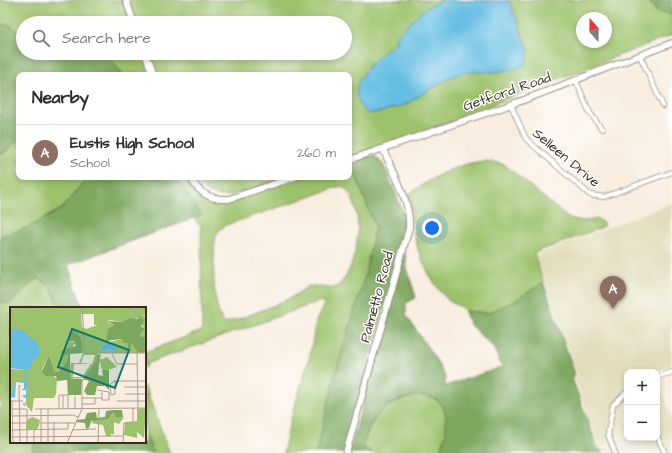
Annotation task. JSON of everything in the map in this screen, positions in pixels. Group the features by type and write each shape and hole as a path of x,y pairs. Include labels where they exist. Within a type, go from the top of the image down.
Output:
{"street":[{"path":"126,0 132,16"},
{"name":"Getford Road","path":"352,159 576,81 672,43"},
{"path":"640,56 663,106"},
{"path":"148,60 152,72"},
{"path":"576,81 590,113 602,129"},
{"name":"Selleen Drive","path":"511,104 526,140 590,195 604,196 672,172"},
{"name":"Palmetto Road","path":"346,453 410,216 408,206 383,148"},
{"path":"192,180 199,191 208,197 218,200 229,199 286,180"},
{"path":"660,376 672,372"},
{"path":"616,453 608,434 613,405 624,395"},
{"path":"659,441 665,453"}],"shaded area":[{"path":"672,203 672,364 660,370 624,369 624,441 660,441 660,386 672,418 672,453 606,453 604,447 600,448 574,377 578,376 536,255"}],"green space":[{"path":"0,0 123,0 129,16 16,16 16,30 13,27 2,24 0,26"},
{"path":"129,0 443,0 425,8 397,36 396,42 382,55 368,114 381,112 404,105 451,77 464,72 503,70 528,49 517,16 511,4 507,0 647,0 658,13 672,14 672,35 468,114 469,116 352,156 352,72 155,72 151,60 352,60 352,16 135,16"},
{"path":"648,0 672,0 672,14 658,13"},
{"path":"2,24 13,27 16,30 16,60 111,60 121,72 16,72 16,142 0,155 0,26"},
{"path":"111,60 145,60 149,72 121,72"},
{"path":"16,142 16,180 85,180 63,208 29,227 0,237 0,155"},
{"path":"374,155 383,164 407,221 343,453 316,453 337,368 365,276 375,227 352,162"},
{"path":"486,161 504,164 568,218 583,221 598,219 603,223 603,227 534,253 545,287 542,284 513,302 488,313 466,311 448,300 439,290 427,271 418,249 413,228 410,202 410,193 446,172 475,162"},
{"path":"352,165 375,227 365,276 337,368 316,453 283,453 291,419 310,355 316,321 324,304 321,301 148,363 146,366 146,352 202,331 201,227 194,218 201,215 177,180 189,180 195,189 204,197 216,201 230,202 295,180 352,180","holes":["341,186 351,195 356,209 358,234 352,262 345,278 340,284 332,288 315,286 307,287 292,297 247,316 223,323 219,314 214,282 215,238 219,230 226,225"]},
{"path":"85,180 177,180 202,215 68,265 83,307 60,307 50,286 37,278 10,303 1,303 0,237 29,227 63,208"},
{"path":"195,180 277,180 229,196 212,194 200,186"},
{"path":"405,251 407,267 416,298 406,303 406,315 436,360 445,377 445,386 502,367 493,347 469,324 464,309 466,311 488,313 513,302 542,283 545,287 575,374 572,378 598,449 603,450 604,453 437,453 441,448 445,437 446,418 444,409 439,402 433,398 416,396 398,400 390,404 373,420 363,446 372,453 349,453"},
{"path":"37,278 50,286 60,307 10,307 10,443 35,443 32,453 0,453 0,301 1,303 10,303"},
{"path":"146,390 170,453 153,453 146,434"},
{"path":"420,395 438,401 445,412 446,435 441,448 437,453 372,453 363,446 371,425 382,410 399,401"},
{"path":"146,434 153,453 32,453 35,443 146,443"}],"water":[{"path":"443,0 509,1 528,49 528,57 525,65 515,69 494,72 464,72 451,77 404,105 381,112 368,114 360,104 357,94 358,84 362,75 378,57 396,42 396,36 425,8"}],"place":[{"name":"Eustis High School","path":"613,309"}]}
